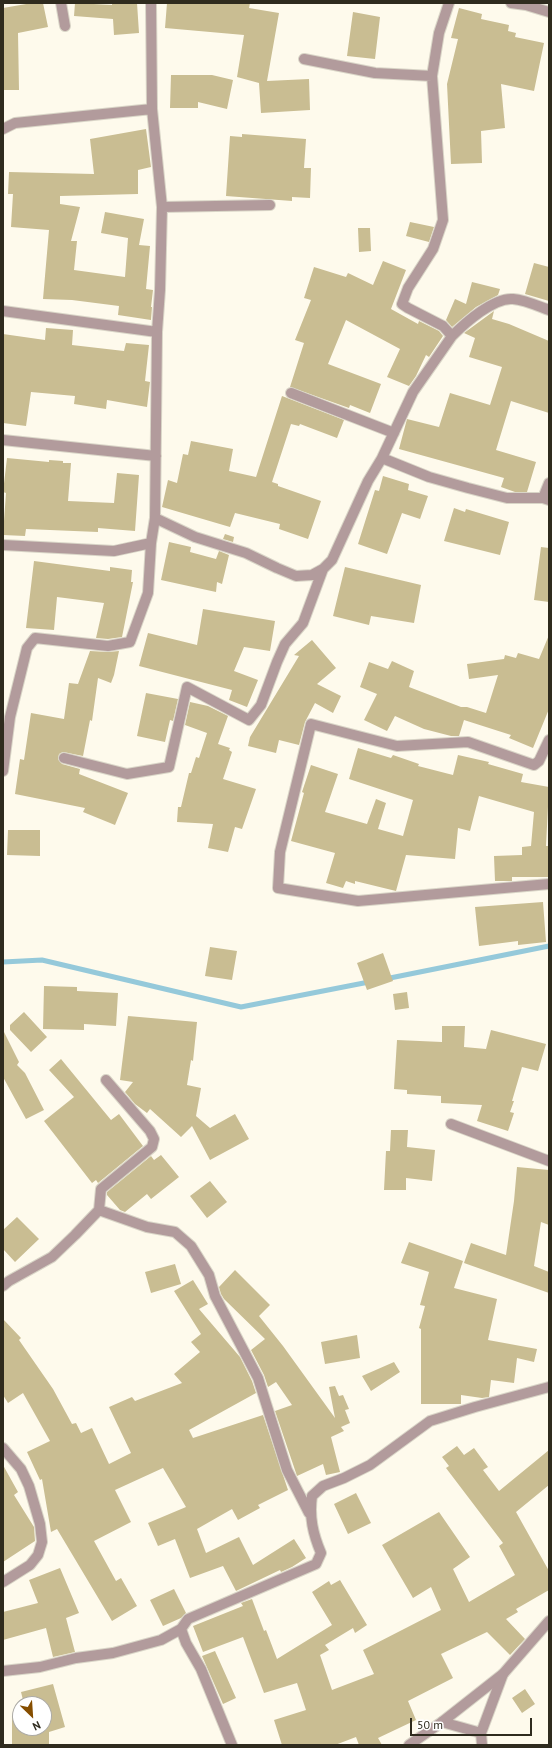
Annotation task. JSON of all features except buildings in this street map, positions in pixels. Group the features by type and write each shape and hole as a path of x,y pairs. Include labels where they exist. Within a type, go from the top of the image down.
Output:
{"street":[{"path":"61,3 65,26"},
{"path":"3,771 10,717 27,648 35,638 108,646 130,642 148,593 151,542 155,518 157,332 162,207 152,109 151,3"},
{"path":"449,3 439,33 432,76 443,220 433,249 408,288 402,304 443,326 452,336"},
{"path":"511,3 526,5 549,12"},
{"path":"304,59 375,73 432,76"},
{"path":"3,129 15,123 152,109"},
{"path":"162,207 270,205"},
{"path":"155,518 195,537 246,553 296,576 312,574 323,569 332,560 368,481 382,458 413,392 452,336 469,319 502,300 513,299 549,310"},
{"path":"3,311 157,332"},
{"path":"291,393 394,433"},
{"path":"3,440 156,456"},
{"path":"382,458 429,477 507,498 546,499 549,482"},
{"path":"3,545 114,551 151,542"},
{"path":"64,758 127,774 169,767 187,687 249,720 261,705 276,662 285,644 303,623 323,569"},
{"path":"549,740 539,761 534,766 468,742 397,746 311,724 280,852 278,888 358,901 549,884"},
{"path":"3,1286 9,1280 52,1257 99,1210 101,1189 152,1147 154,1139 150,1131 106,1080"},
{"path":"451,1124 549,1161"},
{"path":"3,1671 40,1667 76,1658 113,1653 161,1640 181,1629 188,1619 316,1564 321,1553 315,1538 310,1513 287,1470 258,1378 215,1296 209,1275 191,1246 175,1232 146,1227 99,1210"},
{"path":"310,1513 312,1496 323,1486 344,1478 370,1465 430,1421 549,1387"},
{"path":"3,1448 22,1469 29,1486 40,1524 42,1542 38,1555 30,1565 3,1582"},
{"path":"409,1745 442,1722 503,1674 549,1621"},
{"path":"181,1629 186,1642 201,1669 232,1745"},
{"path":"482,1745 481,1733 503,1674"},
{"path":"442,1722 481,1733"}],"waterway":[{"path":"385,979 549,946"},
{"path":"3,962 42,960 241,1007 369,982"}]}
